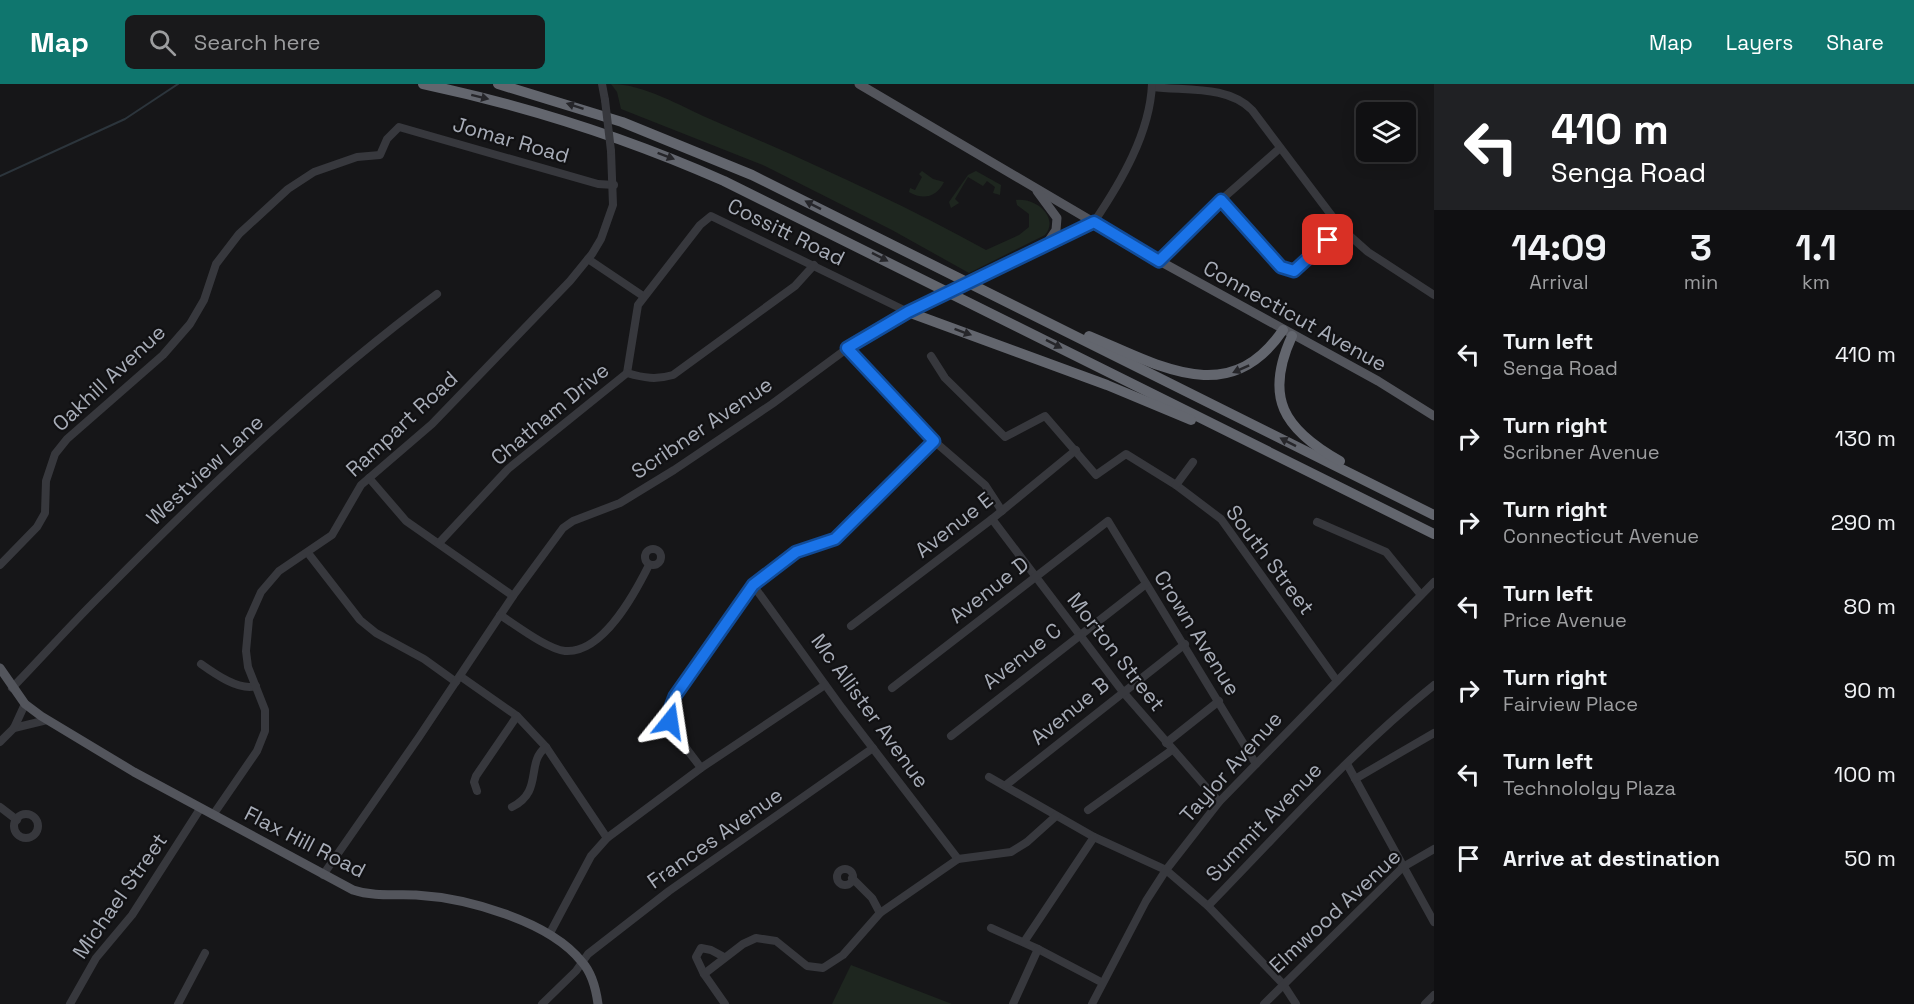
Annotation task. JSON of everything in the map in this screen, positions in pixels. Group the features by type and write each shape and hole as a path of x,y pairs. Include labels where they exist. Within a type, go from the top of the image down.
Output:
{"highway":[{"path":"423,84 572,123 638,146 724,181 1434,534"},
{"path":"498,84 600,114 709,156 1434,514"},
{"path":"1007,302 1152,363 1213,376 1234,373 1252,364 1288,333"},
{"path":"908,312 1107,385 1314,474"},
{"path":"1288,333 1278,380 1282,403 1292,422 1330,455 1434,514"}],"main road":[{"name":"Connecticut Avenue","path":"859,84 1159,261 1378,381 1434,416"},
{"path":"1034,186 1058,222 1055,233 1045,248"},
{"name":"Scribner Avenue","path":"908,312 1045,248 1094,222"},
{"name":"Flax Hill Road","path":"0,668 25,704 47,720 200,809 323,875 361,893 416,895 460,902 550,933 582,962 594,984 598,1004"}],"street":[{"name":"Rampart Road","path":"213,815 263,739 266,717 246,651 247,628 252,609 272,578 332,535 356,491 432,424 588,259 606,225 613,205 611,151 606,100 602,84"},
{"path":"1094,222 1130,162 1152,86 1189,87 1224,94 1242,100 1341,228 1368,252 1434,296"},
{"name":"Jomar Road","path":"399,127 598,184 614,185"},
{"name":"Oakhill Avenue","path":"0,565 37,527 45,513 48,469 56,454 67,439 163,355 190,324 204,300 216,264 239,234 288,189 314,172 357,157 380,155 387,139 399,127"},
{"path":"1159,261 1221,200 1280,148"},
{"path":"1221,200 1281,267 1294,271 1341,228"},
{"name":"Cossitt Road","path":"627,374 636,314 643,296 700,225 711,216 908,312"},
{"path":"588,259 643,296"},
{"name":"Chatham Drive","path":"439,543 508,469 627,374 647,379 673,375 795,286 814,265"},
{"name":"Westview Lane","path":"12,688 105,590 239,459 392,328 437,294"},
{"name":"Scribner Avenue","path":"323,875 513,596 550,543 567,525 620,503 674,470 772,404 847,348 908,312"},
{"path":"847,348 934,441 985,485 1002,511"},
{"path":"931,356 945,378 1005,437 1045,416 1076,450"},
{"path":"700,768 676,733 670,721 670,709 675,696 753,585 796,552 835,539 934,441"},
{"name":"South Street","path":"1076,450 1096,475 1126,454 1176,485 1221,519 1337,681"},
{"name":"Avenue E","path":"851,626 992,519 1076,450"},
{"path":"1176,485 1193,462"},
{"path":"369,478 406,521 513,596"},
{"name":"Morton Street","path":"992,519 1123,692 1219,802"},
{"name":"Avenue D","path":"892,688 1108,521"},
{"name":"Crown Avenue","path":"1108,521 1256,764"},
{"path":"1317,522 1386,552 1421,595"},
{"path":"308,553 360,620 376,633 458,679 517,716 546,747 607,838"},
{"path":"500,615 554,647 576,650 591,645 606,631 636,591 649,565"},
{"name":"Taylor Avenue","path":"1092,1004 1130,927 1166,870 1219,802 1434,582"},
{"name":"Avenue C","path":"951,736 1146,584"},
{"name":"Mc Allister Avenue","path":"753,585 825,685 958,858"},
{"name":"Avenue B","path":"1006,785 1185,644"},
{"path":"201,664 238,684 250,688 255,686"},
{"path":"550,933 591,856 607,838 700,768 825,685"},
{"name":"Summit Avenue","path":"1208,906 1347,764 1404,709 1434,685"},
{"path":"1088,810 1169,746 1219,701"},
{"path":"0,742 14,728 25,704"},
{"path":"477,790 474,782 476,776 517,716"},
{"path":"14,728 47,720"},
{"name":"Summit Avenue","path":"1355,779 1434,733"},
{"path":"512,807 524,802 532,789 537,760 546,747"},
{"name":"Frances Avenue","path":"542,1004 588,954 669,891 873,748"},
{"path":"1347,764 1434,922"},
{"path":"989,777 1094,837 1166,870 1208,906 1284,984 1296,1004"},
{"path":"0,807 17,820"},
{"name":"Michael Street","path":"70,1004 96,958 132,915 200,809"},
{"path":"704,974 742,944 756,938 776,941 807,966 823,968 843,956 880,913 958,858 1011,852 1027,842 1056,816"},
{"path":"1024,942 1094,837"},
{"name":"Elmwood Avenue","path":"1264,1004 1403,867 1434,849"},
{"path":"852,878 872,898 880,913"},
{"path":"991,928 1024,942 1101,982"},
{"path":"724,957 701,948 696,957 704,974 725,1004"},
{"path":"1013,1004 1038,949"},
{"path":"178,1004 205,953"},
{"path":"1425,1004 1434,995"}],"shaded area":[{"path":"611,84 636,88 662,97 780,149 918,214 986,250 1019,235 1029,227 1029,214 1017,205 1016,200 1031,202 1043,210 1047,215 1049,228 1045,235 969,273 892,230 765,166 621,109 617,92"},
{"path":"922,171 933,179 944,182 933,194 924,197 909,192 910,188 915,190 922,177 919,174"},
{"path":"976,171 1001,185 1000,195 993,193 995,187 987,181 983,186 968,177 955,199 959,203 951,208 949,202 968,175"},
{"path":"851,965 952,1004 832,1004"}],"waterway":[{"path":"0,176 125,119 178,84"}],"route":[{"path":"670,721 670,709 675,696 753,585 796,552 835,539 934,441 847,348 908,312 1045,248 1094,222 1159,261 1221,200 1281,267 1288,271 1294,271 1328,240"}]}
